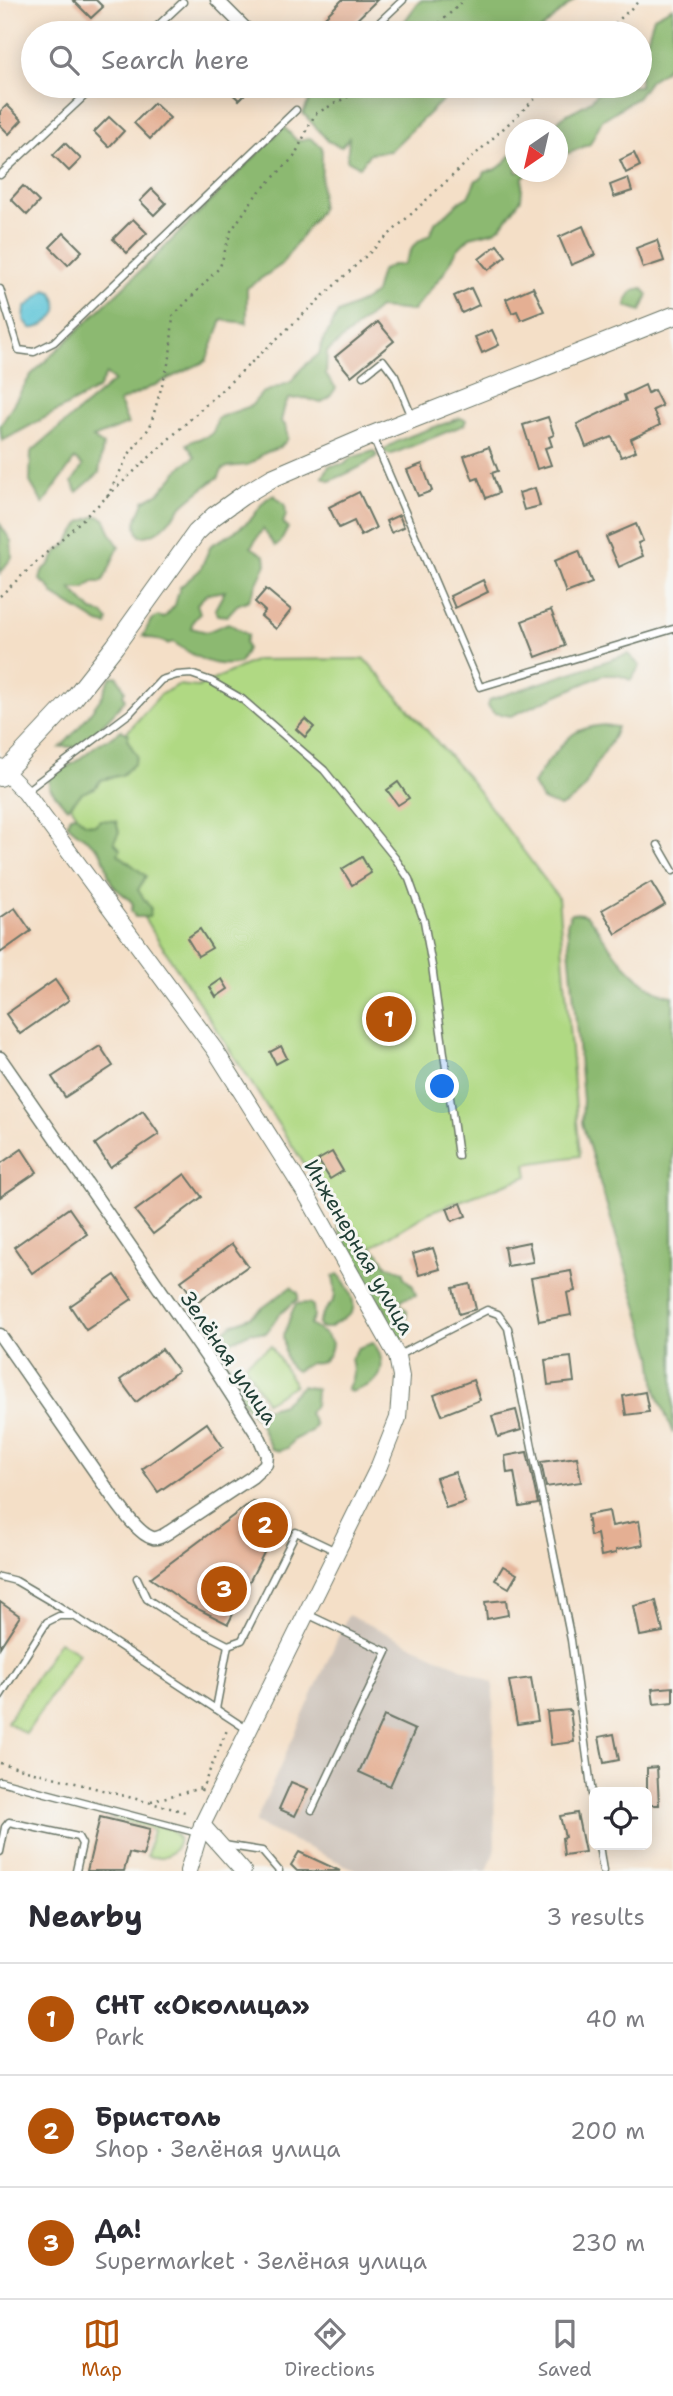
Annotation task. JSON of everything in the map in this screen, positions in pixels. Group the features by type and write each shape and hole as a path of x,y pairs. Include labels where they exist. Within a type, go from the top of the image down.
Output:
{"main road":[{"path":"2,772 74,698 190,541 205,524 242,496 272,478 372,435 673,316"}],"street":[{"path":"217,0 238,21"},
{"name":"Инженерная улица","path":"2,772 25,792 215,1050 309,1199 397,1356 401,1377 398,1418 379,1465 203,1825 188,1871"},
{"name":"Зелёная улица","path":"0,1058 211,1363 260,1439 267,1455 266,1464 252,1478 169,1532 159,1537 149,1537 124,1513 0,1335"},
{"path":"203,1825 243,1871"}],"lane":[{"path":"381,21 403,0"},
{"path":"163,21 183,2"},
{"path":"0,175 81,98"},
{"path":"0,289 19,351 34,352 54,342 296,110"},
{"path":"363,376 383,360 396,376 412,419"},
{"path":"372,435 480,687 673,629"},
{"path":"25,792 130,713 161,680 191,674 211,681 242,699 324,770 409,879 424,921 458,1156"},
{"path":"658,845 673,871"},
{"path":"397,1356 487,1310 498,1314 508,1328 570,1640 591,1787"},
{"path":"136,1578 147,1599 181,1621 228,1645 242,1640 296,1532 336,1551"},
{"path":"0,1577 16,1581 75,1616 248,1730"},
{"path":"305,1613 387,1652 312,1810"},
{"path":"0,1696 47,1622 59,1616 75,1616"},
{"path":"216,1710 228,1645"},
{"path":"0,1781 203,1825"},
{"path":"0,1852 5,1827 9,1822 52,1831 82,1840 76,1871"},
{"path":"220,1845 262,1852 279,1871"},
{"path":"600,1850 603,1871"}],"path":[{"path":"442,21 464,0"},
{"path":"618,21 640,0"},
{"path":"105,500 130,454 150,427 170,357 173,316 220,267 231,231 256,195 294,157 315,114 345,98"},
{"path":"0,596 536,98"},
{"path":"0,1763 148,1802 203,1825"},
{"path":"148,1802 201,1788"}],"shaded area":[{"path":"348,1615 493,1683 495,1851 487,1871 358,1871 255,1823"}],"green space":[{"path":"422,0 574,0 550,21 405,21"},
{"path":"673,7 673,60 663,72 652,79 654,17"},
{"path":"445,98 390,151 370,153 360,167 347,160 349,138 341,147 328,141 303,113 310,99"},
{"path":"593,98 636,98 602,120 590,144 569,153 568,119 560,119"},
{"path":"284,127 297,141 310,138 322,147 321,209 281,265 247,288 247,323 222,320 206,361 119,402 128,424 93,438 103,445 99,473 77,492 72,482 83,466 75,459 43,504 30,482 31,452 114,381 106,374 98,389 2,441 0,426 31,375 157,255"},
{"path":"505,162 505,182 523,182 521,199 503,224 495,231 470,237 458,249 444,273 413,311 379,308 327,352 326,375 336,388 329,398 320,403 306,398 289,399 281,421 285,425 288,438 282,445 247,465 224,469 219,477 186,502 159,530 147,536 140,536 136,523 144,501 159,493 183,465 195,457 187,444 210,435 217,418 251,406 262,393 291,382 302,368 319,354 338,313 375,293 381,271 392,265 403,265 414,245 430,234 436,221 468,197 476,180 482,178 485,172 499,168"},
{"path":"642,288 648,295 641,311 626,306 631,294"},
{"path":"460,418 466,420 464,425 390,455 383,452 387,447 406,438"},
{"path":"374,451 377,456 362,466 330,481 323,477 329,466 345,464 350,458"},
{"path":"274,495 285,505 283,523 288,528 280,543 275,546 263,529 251,547 265,556 266,564 249,600 237,605 227,616 218,615 215,609 225,591 207,594 197,604 200,613 191,628 207,632 228,623 248,635 245,642 247,649 240,663 213,663 197,657 173,642 167,644 143,636 151,620 158,616 164,618 175,605 180,587 200,570 211,545 246,523 269,497"},
{"path":"96,516 106,521 119,547 102,582 93,582 84,589 71,589 92,611 103,614 108,620 107,625 99,623 54,595 40,580 42,571 67,544 81,522"},
{"path":"0,524 11,541 12,557 0,573"},
{"path":"628,654 640,666 631,680 618,675 603,675 511,716 494,713 488,706 489,700"},
{"path":"365,659 470,780 558,897 580,1156 526,1164 528,1176 430,1212 362,1253 62,792 129,730 161,694 178,685 198,687 256,660"},
{"path":"117,676 125,691 125,699 83,746 61,747 102,696 111,677"},
{"path":"604,725 617,727 581,792 560,807 542,800 533,784 550,759 576,732"},
{"path":"121,730 129,734 127,739 137,756 134,764 122,775 101,780 95,788 82,793 68,808 49,787 49,779 55,771 73,764"},
{"path":"76,815 85,823 95,825 100,820 116,821 119,832 114,842 120,849 118,854 146,876 138,890 151,909 149,917 135,917 131,910 133,904 111,881 102,854 67,823 70,816"},
{"path":"571,913 587,916 614,952 642,981 663,994 673,996 673,1434 656,1390 652,1355 582,1123 583,1100 567,924"},
{"path":"342,1222 358,1232 365,1244 379,1253 387,1266 404,1272 404,1278 413,1286 416,1295 402,1299 400,1303 407,1311 405,1337 399,1341 392,1338 385,1319 385,1309 373,1296 371,1285 363,1279 356,1259 348,1253 337,1225"},
{"path":"338,1274 351,1294 352,1311 330,1328 320,1328 318,1324 325,1310 334,1300 333,1277"},
{"path":"291,1287 298,1293 298,1299 280,1314 266,1333 251,1332 224,1345 213,1340 233,1324 250,1317"},
{"path":"309,1303 313,1306 314,1316 310,1325 325,1334 332,1343 323,1361 310,1363 296,1371 288,1364 283,1336 296,1304"},
{"path":"373,1343 381,1358 380,1374 372,1383 351,1392 347,1389 353,1374 351,1359 358,1348"},
{"path":"271,1346 295,1385 266,1402 244,1364"},
{"path":"226,1362 244,1376 265,1409 282,1404 302,1386 316,1389 315,1405 309,1413 315,1425 311,1431 293,1440 288,1448 279,1451 271,1449 257,1418 248,1410 222,1370"},
{"path":"59,1641 79,1653 26,1734 7,1722"},
{"path":"117,1816 170,1829 179,1838 175,1849 168,1855 147,1856 153,1830 109,1818"}],"water":[{"path":"46,290 52,292 57,312 41,326 31,328 24,320 25,308"}],"building":[{"path":"73,0 96,0 103,7 91,18"},
{"path":"342,0 377,0 355,21 327,21 324,18"},
{"path":"154,103 170,118 150,139 134,123"},
{"path":"7,105 22,120 9,134 0,125 0,112"},
{"path":"109,117 124,131 109,147 94,132"},
{"path":"65,143 81,159 69,171 53,155"},
{"path":"634,153 640,166 626,173 620,160"},
{"path":"628,178 632,191 614,197 610,185"},
{"path":"23,186 39,202 27,215 11,199"},
{"path":"152,189 166,203 154,215 140,201"},
{"path":"133,219 147,233 127,253 113,239"},
{"path":"583,226 595,255 571,265 559,237"},
{"path":"64,233 82,251 68,265 50,247"},
{"path":"657,240 664,261 643,268 636,248"},
{"path":"497,245 506,256 488,270 479,259"},
{"path":"533,287 544,311 521,320 517,311 512,313 506,299"},
{"path":"471,288 479,305 462,313 454,296"},
{"path":"378,322 394,341 351,376 335,357"},
{"path":"492,330 499,345 482,353 475,337"},
{"path":"645,385 648,393 654,390 662,406 653,410 660,425 631,439 636,451 621,457 612,437 586,447 577,424 626,401 624,395"},
{"path":"548,417 554,435 549,437 552,446 545,448 551,465 537,469 523,425"},
{"path":"489,447 498,471 492,473 499,493 486,498 478,478 473,480 464,456"},
{"path":"422,464 432,491 418,496 407,470"},
{"path":"535,488 540,506 524,510 519,493"},
{"path":"359,492 376,528 361,536 354,521 339,528 329,507"},
{"path":"399,515 404,527 391,533 386,521"},
{"path":"636,524 643,541 638,543 643,556 619,567 606,537"},
{"path":"579,551 592,583 566,593 554,561"},
{"path":"483,580 488,592 455,608 450,596"},
{"path":"266,589 291,610 276,629 261,616 265,611 255,602"},
{"path":"551,610 565,646 536,657 522,621"},
{"path":"305,719 314,727 305,737 296,729"},
{"path":"398,782 409,798 398,805 387,790"},
{"path":"362,857 371,873 352,885 342,869"},
{"path":"651,882 665,905 616,934 602,910"},
{"path":"15,908 31,931 0,953 0,918"},
{"path":"200,929 212,948 198,956 187,938"},
{"path":"222,979 228,989 216,997 210,987"},
{"path":"55,980 69,1000 20,1034 6,1014"},
{"path":"100,1046 113,1066 65,1097 52,1077"},
{"path":"281,1046 287,1058 276,1064 270,1052"},
{"path":"143,1111 159,1134 110,1167 95,1144"},
{"path":"22,1149 37,1172 0,1197 0,1164"},
{"path":"332,1152 343,1171 330,1179 318,1160"},
{"path":"185,1174 202,1197 153,1234 135,1211"},
{"path":"461,1203 466,1216 452,1221 447,1208"},
{"path":"69,1208 87,1234 32,1273 14,1247"},
{"path":"529,1242 533,1262 507,1266 504,1247"},
{"path":"232,1244 248,1266 197,1302 181,1281"},
{"path":"433,1248 440,1269 419,1275 413,1254"},
{"path":"571,1271 575,1291 567,1293 571,1315 539,1321 531,1278"},
{"path":"115,1275 132,1299 86,1330 70,1306"},
{"path":"470,1284 476,1309 459,1314 453,1288"},
{"path":"162,1349 178,1371 136,1402 120,1380"},
{"path":"571,1357 574,1382 548,1385 545,1360"},
{"path":"473,1380 480,1400 442,1415 434,1395"},
{"path":"645,1392 649,1412 626,1415 623,1396"},
{"path":"516,1410 521,1430 498,1437 492,1416"},
{"path":"207,1423 223,1447 158,1492 142,1469"},
{"path":"527,1452 538,1504 520,1507 514,1472 507,1473 505,1456"},
{"path":"577,1457 581,1482 546,1487 541,1462"},
{"path":"455,1472 465,1502 446,1508 436,1478"},
{"path":"253,1501 283,1515 228,1624 188,1604 150,1578"},
{"path":"609,1511 612,1526 639,1521 643,1545 601,1556 597,1534 590,1536 587,1515"},
{"path":"503,1566 517,1574 509,1588 495,1580"},
{"path":"506,1600 508,1615 487,1619 485,1602"},
{"path":"656,1601 663,1632 640,1636 634,1606"},
{"path":"0,1602 20,1616 0,1647"},
{"path":"531,1678 538,1721 517,1724 509,1681"},
{"path":"673,1687 673,1702 654,1704 652,1689"},
{"path":"570,1710 574,1742 551,1745 547,1712"},
{"path":"384,1716 415,1730 390,1786 359,1772"},
{"path":"614,1734 619,1760 604,1763 599,1737"},
{"path":"657,1767 659,1805 652,1805 652,1787 647,1787 647,1768"},
{"path":"291,1782 308,1789 295,1816 279,1809"},
{"path":"577,1813 585,1852 564,1855 562,1838 565,1837 560,1816"},
{"path":"100,1817 150,1829 143,1856 129,1853 124,1871 87,1871"},
{"path":"299,1852 340,1871 297,1871 291,1865"}],"place":[{"name":"СНТ «Околица»","path":"389,1019"},
{"name":"Бристоль","path":"265,1525"},
{"name":"Да!","path":"224,1589"}]}
